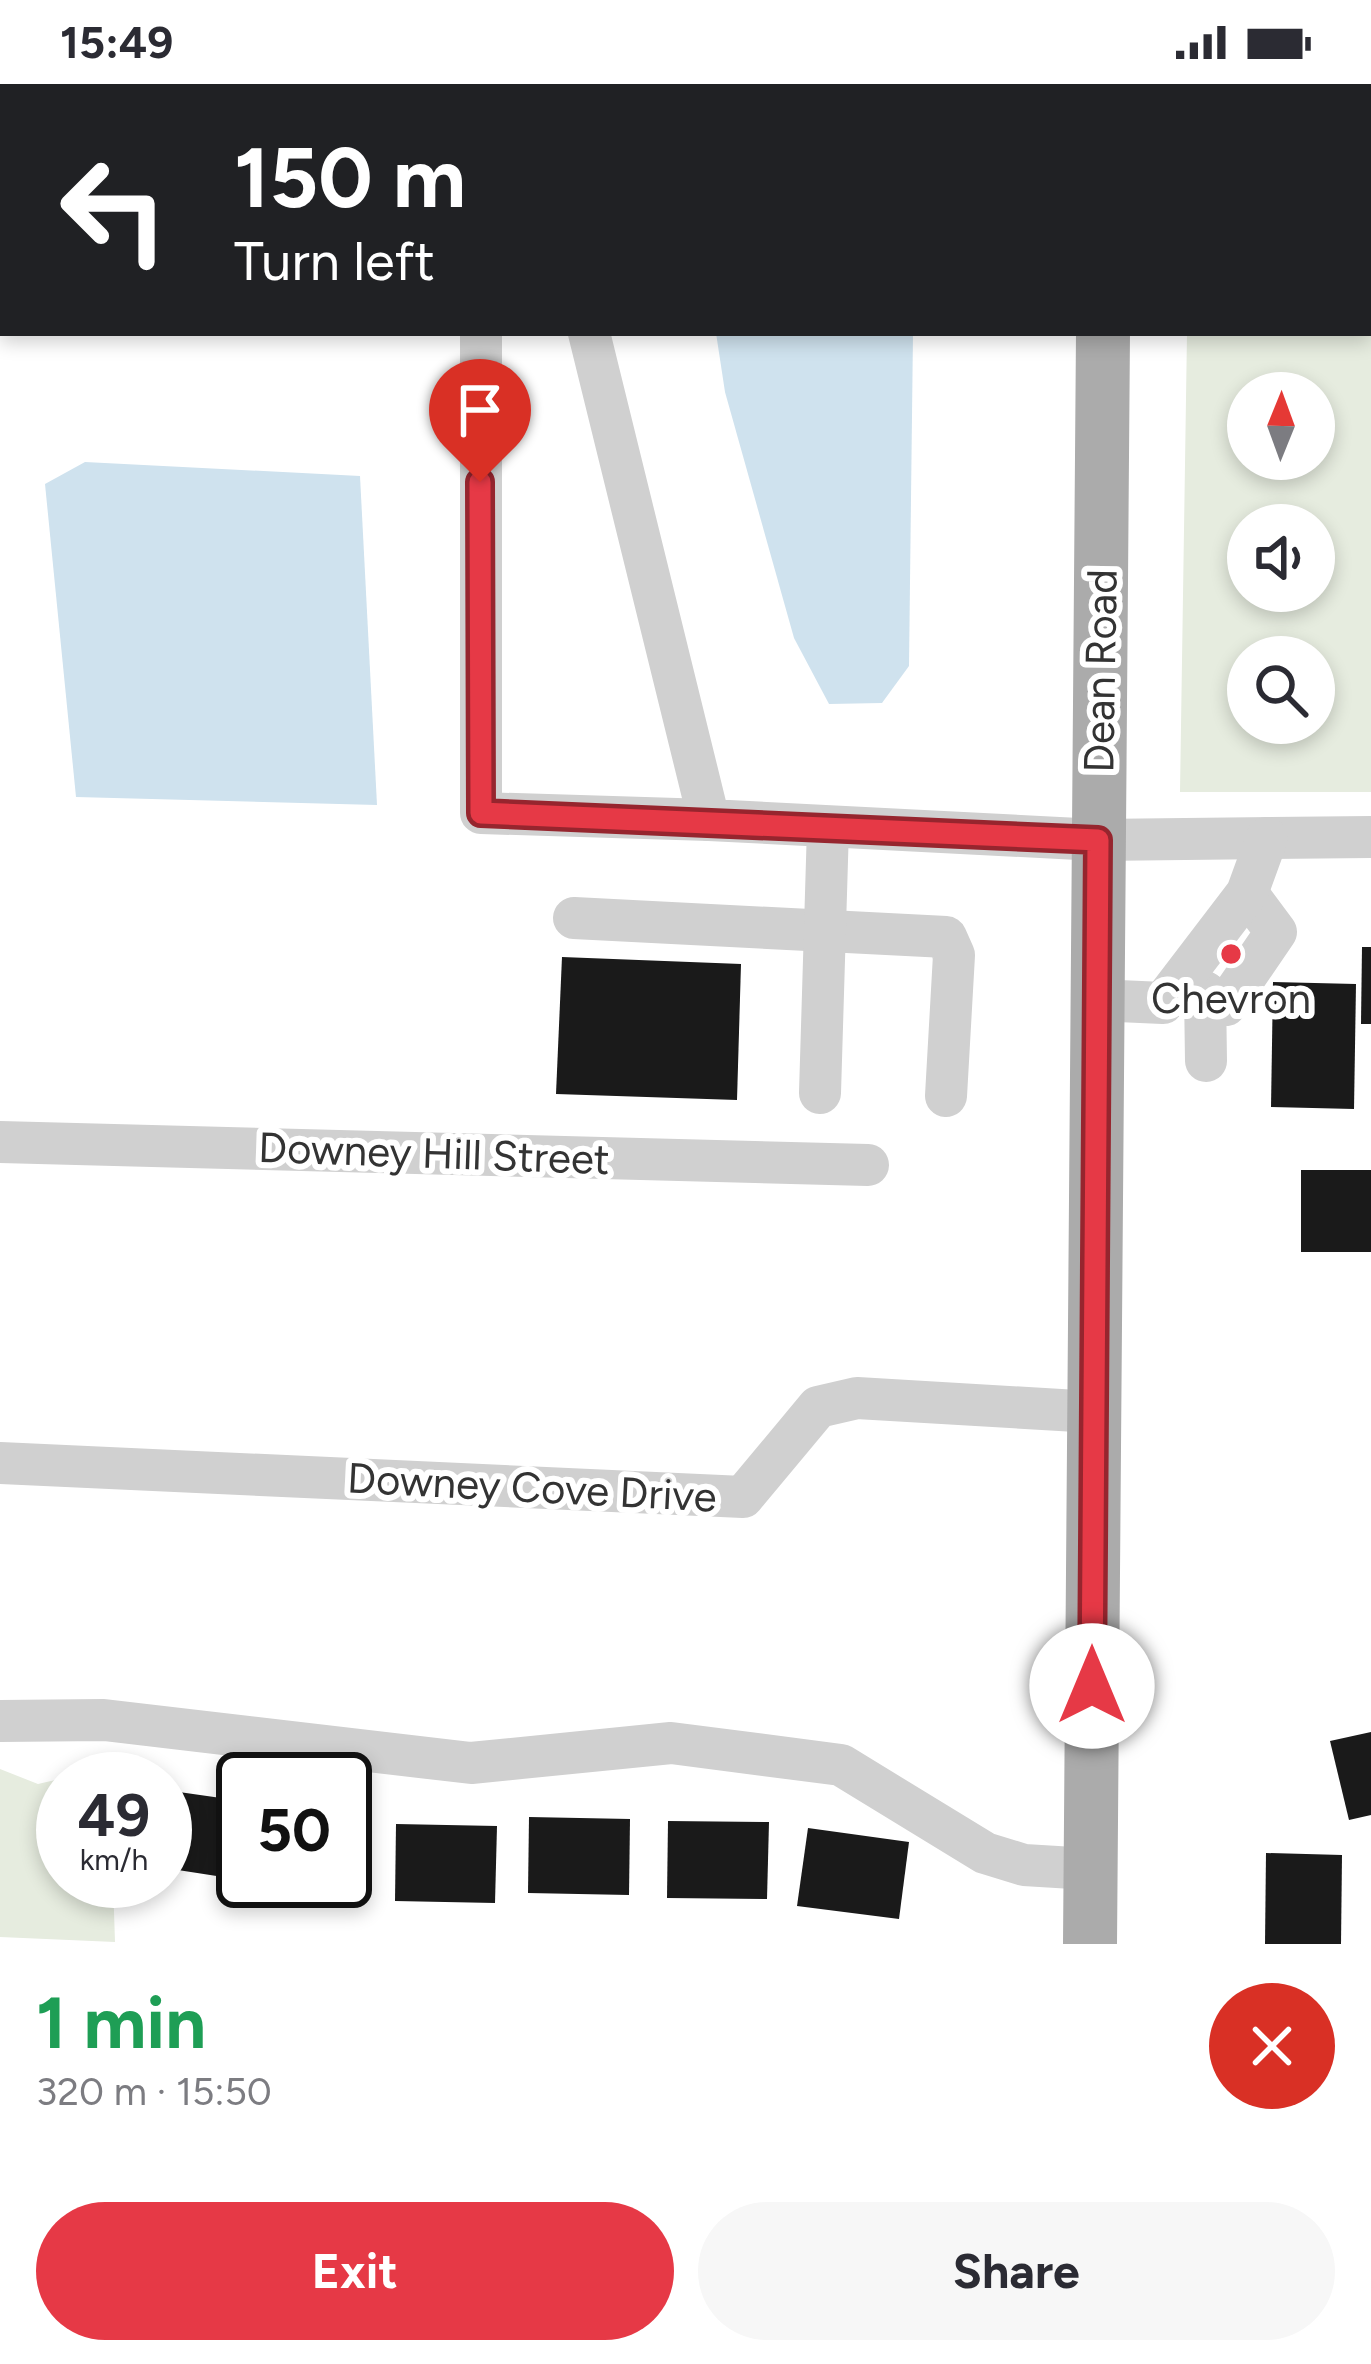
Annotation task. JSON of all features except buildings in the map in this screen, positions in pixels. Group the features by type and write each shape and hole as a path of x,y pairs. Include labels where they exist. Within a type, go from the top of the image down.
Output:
{"main road":[{"name":"Dean Road","path":"1090,1944 1103,336"}],"street":[{"path":"481,336 481,813 1098,840 1371,837"},
{"path":"590,336 709,820"},
{"path":"820,1093 828,827"},
{"path":"1096,1000 1163,1003 1193,986 1247,893 1267,838"},
{"path":"574,918 946,937 954,955 946,1096"},
{"path":"1193,986 1206,1060"},
{"name":"Downey Hill Street","path":"0,1142 868,1165"},
{"name":"Downey Cove Drive","path":"0,1463 743,1497 818,1407 857,1398 1094,1412"},
{"path":"0,1721 104,1720 471,1763 671,1743 841,1765 985,1853 1024,1865 1090,1869"}],"shaded area":[{"path":"1187,336 1371,336 1371,792 1180,792"},
{"path":"0,1769 36,1783 36,1908 114,1908 115,1942 0,1937"}],"water":[{"path":"716,336 913,336 909,666 882,703 829,704 794,638 725,392"},
{"path":"85,462 360,476 377,805 76,797 45,484"}],"place":[{"name":"Chevron","path":"1231,954"}],"route":[{"path":"480,482 481,813 1098,840 1092,1686"}]}
